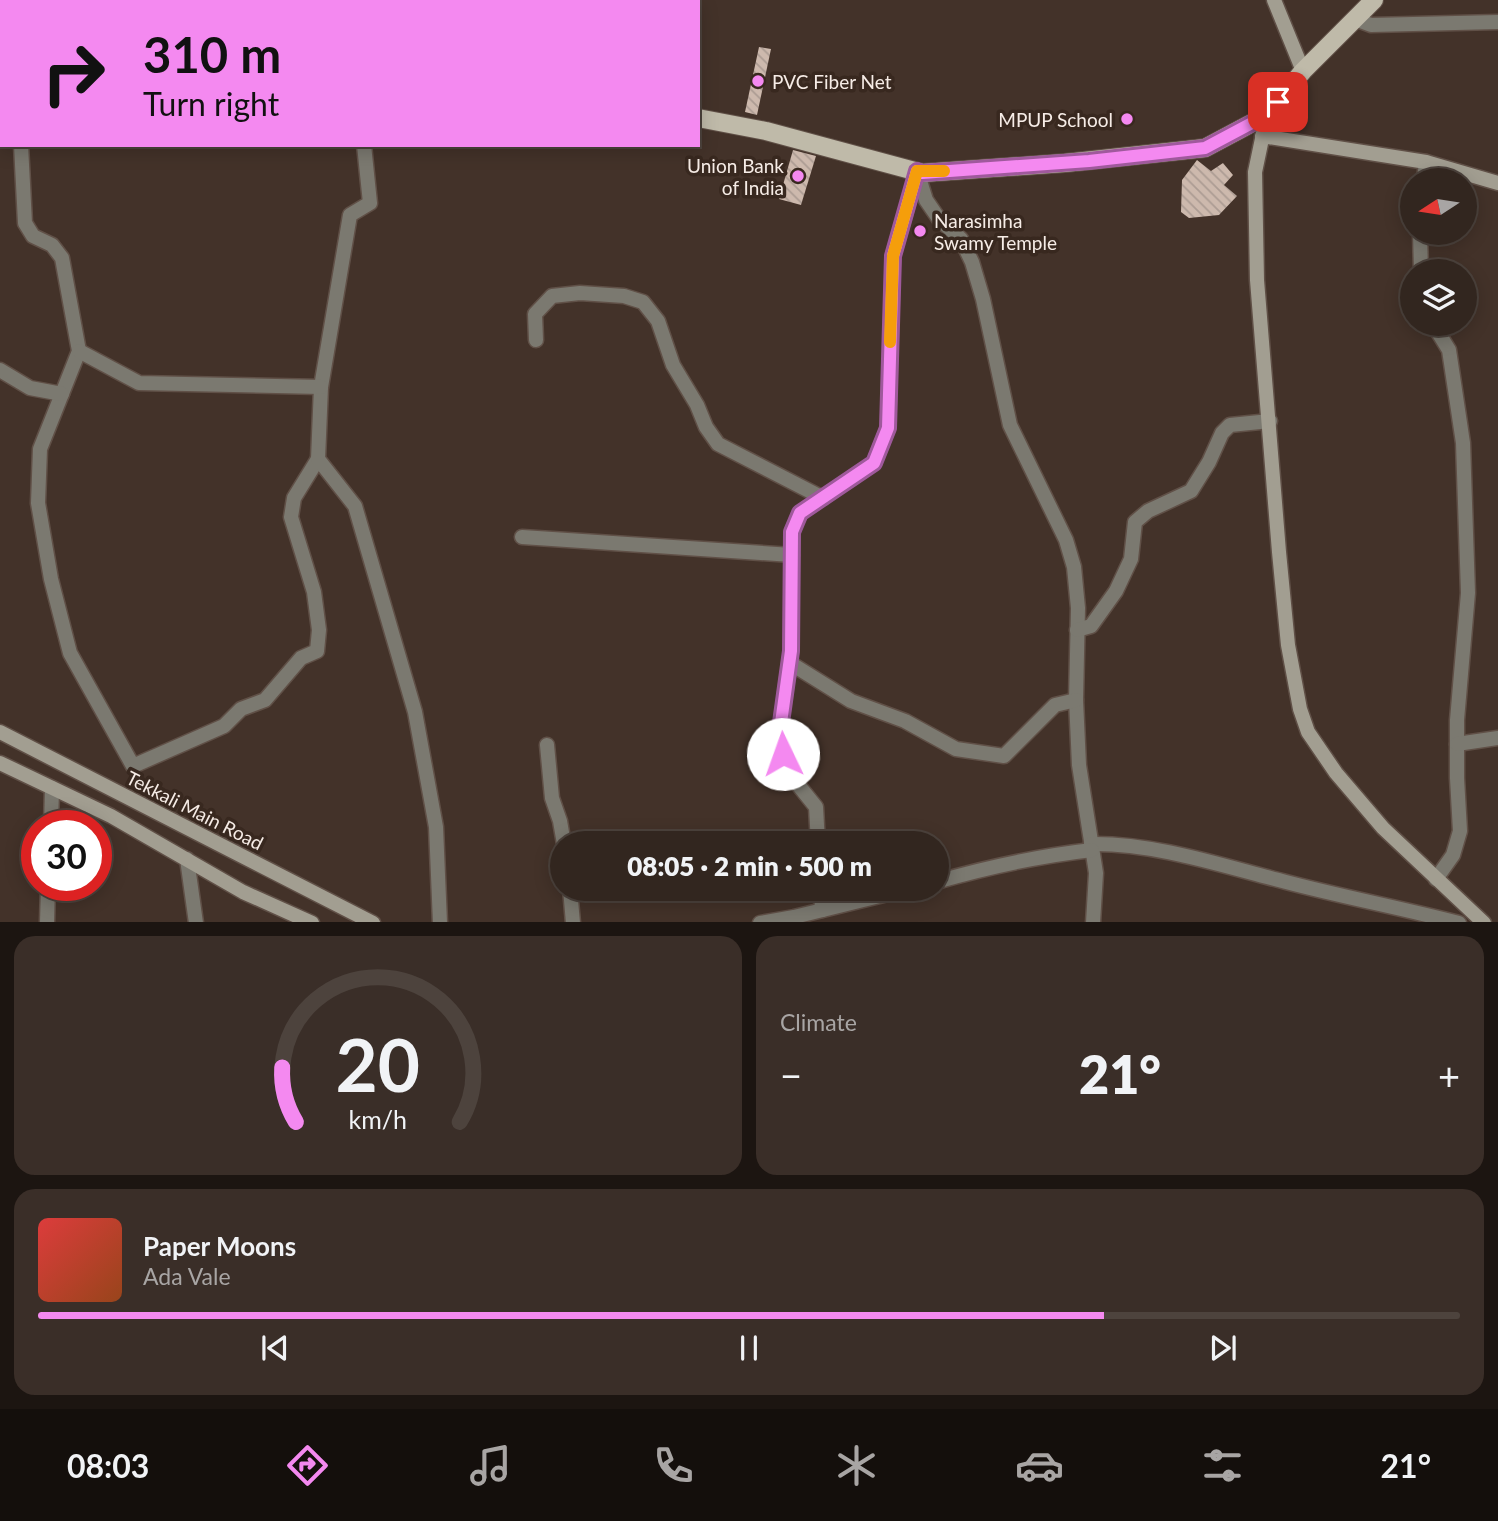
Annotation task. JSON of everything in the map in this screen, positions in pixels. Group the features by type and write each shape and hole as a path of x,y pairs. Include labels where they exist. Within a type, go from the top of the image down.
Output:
{"main road":[{"path":"1274,0 1303,71"},
{"path":"700,118 766,131 922,173 1065,163 1205,148 1267,115 1303,71 1374,0"},
{"path":"1267,115 1255,172 1257,280 1287,632 1300,709 1308,732 1336,773 1383,828 1485,922"},
{"path":"1262,136 1426,162 1498,183"},
{"name":"Tekkali Main Road","path":"0,732 373,922"},
{"path":"0,763 111,816 243,892 312,922"}],"street":[{"path":"1355,19 1371,25 1498,22"},
{"path":"20,147 25,223 33,236 52,245 62,258 79,351 40,449 38,503 51,579 70,653 133,766 224,726 241,709 265,700 301,658 317,651 319,630 314,592 291,517 294,498 318,459 321,387 350,215 370,203 364,147"},
{"path":"1425,168 1426,162"},
{"path":"817,831 816,807 787,771 779,737 790,663 792,532 800,513 874,463 888,428 893,256 917,171"},
{"path":"917,171 926,200 939,219 961,239 972,262 983,299 1010,425 1066,540 1074,567 1077,587 1076,700 1079,765 1096,873 1093,922"},
{"path":"536,340 535,314 552,296 580,293 613,295 643,302 658,321 673,365 718,444 823,498"},
{"path":"1436,879 1454,855 1460,831 1457,744 1468,593 1463,443 1449,350 1440,336"},
{"path":"79,351 139,383 321,387"},
{"path":"0,370 30,388 62,394"},
{"path":"1077,630 1091,625 1116,591 1131,559 1135,522 1149,511 1191,491 1209,462 1222,433 1230,425 1270,421"},
{"path":"318,459 355,506 415,712 436,827 440,922"},
{"path":"522,537 792,555"},
{"path":"790,663 851,701 905,721 956,749 1003,756 1055,705 1076,700"},
{"path":"1457,744 1498,738"},
{"path":"547,745 552,798 562,831"},
{"path":"51,810 52,788"},
{"path":"949,878 995,866 1091,847 1135,846 1337,896 1459,922"},
{"path":"187,859 196,922"},
{"path":"47,922 48,901"},
{"path":"571,901 573,922"},
{"path":"822,901 822,910"},
{"path":"760,922 859,901"}],"building":[{"name":"PVC Fiber Net","path":"759,47 771,49 757,115 745,112"},
{"name":"Union Bank of India","path":"793,150 816,156 801,205 779,199"},
{"path":"1197,160 1211,171 1223,163 1233,175 1224,185 1237,196 1219,215 1189,218 1181,212 1182,180"}],"slow traffic":[{"path":"890,342 893,256 917,171 944,171"}],"place":[{"name":"PVC Fiber Net","path":"758,81"},
{"name":"MPUP School","path":"1127,119"},
{"name":"Union Bank of India","path":"798,176"},
{"name":"Narasimha Swamy Temple","path":"920,231"}],"route":[{"path":"783,754 779,737 791,651 792,532 800,513 874,463 888,428 893,256 917,171 922,173 1065,163 1205,148 1267,115 1278,102"}]}
